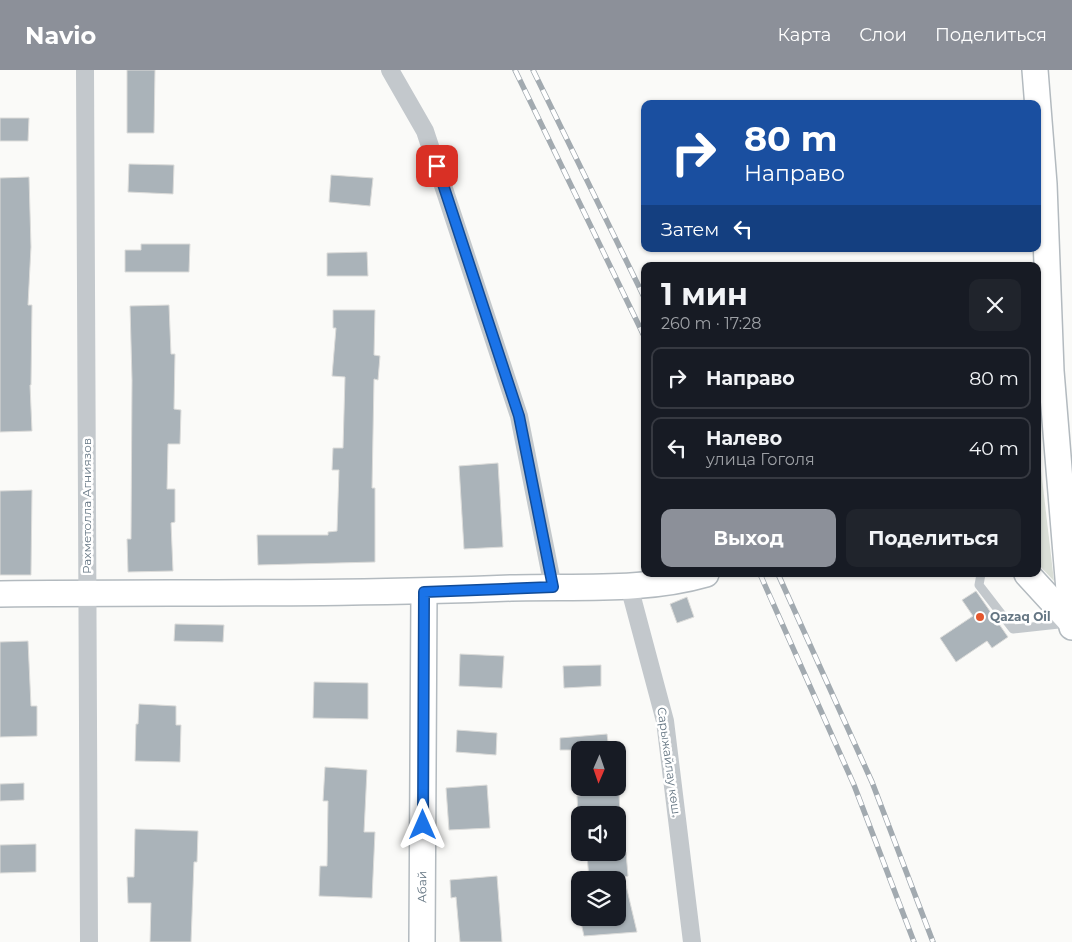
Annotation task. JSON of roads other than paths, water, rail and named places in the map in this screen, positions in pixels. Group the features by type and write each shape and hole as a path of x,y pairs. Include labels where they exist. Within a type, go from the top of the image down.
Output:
{"main road":[{"path":"1035,70 1037,100"},
{"path":"1041,146 1051,372 1072,625"},
{"path":"1041,211 1044,184"},
{"path":"0,594 424,592 629,586 679,582 696,577"},
{"path":"1030,577 1072,625"},
{"name":"Абай","path":"422,942 424,592"}],"street":[{"name":"Рахметолла Агниязов","path":"85,70 89,942"},
{"path":"390,70 425,131 519,416 553,587"},
{"name":"Сарыжайлау көш.","path":"629,586 665,721 692,942"}],"lane":[{"path":"980,577 978,585 1013,629 1072,625"}],"railway":[{"path":"515,70 641,330"},
{"path":"533,70 641,291"},
{"path":"761,577 854,785 914,942"},
{"path":"779,577 872,782 933,942"}],"place":[{"name":"Qazaq Oil","path":"980,617"}]}
